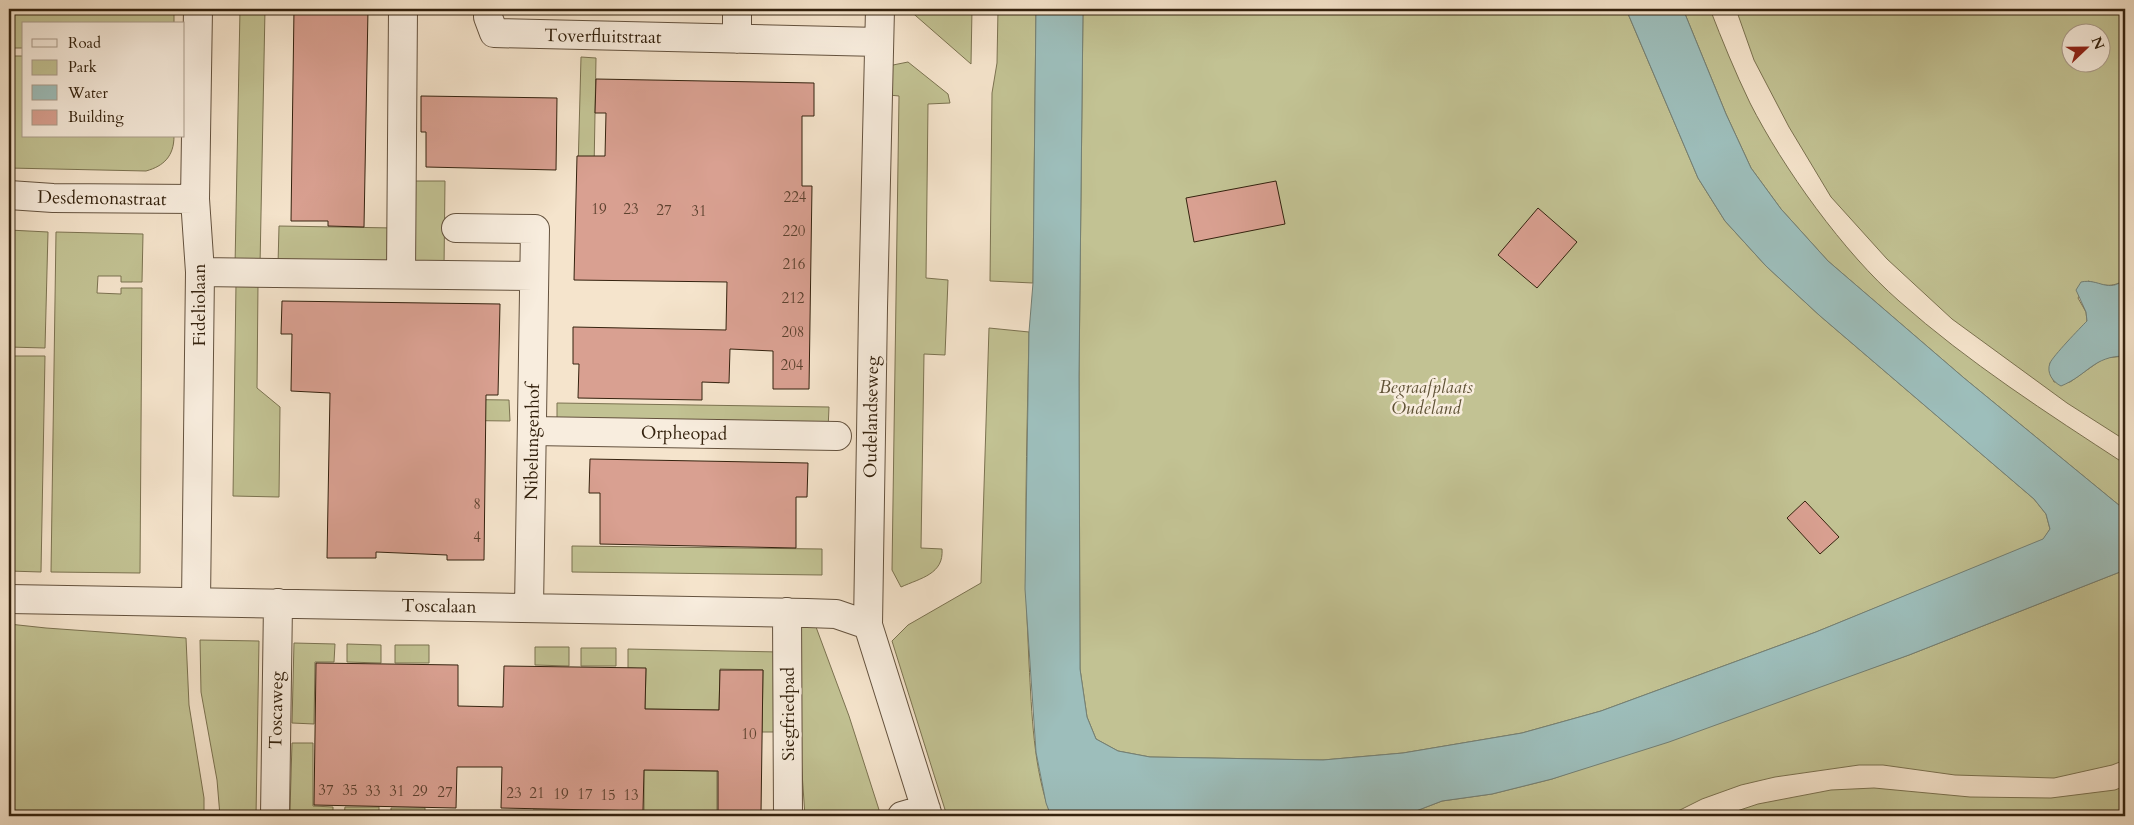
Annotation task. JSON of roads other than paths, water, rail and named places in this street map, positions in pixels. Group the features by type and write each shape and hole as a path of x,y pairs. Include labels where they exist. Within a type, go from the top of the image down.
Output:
{"street":[{"name":"Fideliolaan","path":"196,602 200,272 195,199 198,9"},
{"path":"401,274 403,9"},
{"name":"Toverfluitstraat","path":"488,9 488,17 494,33 879,42"},
{"path":"737,9 737,39"},
{"name":"Oudelandseweg","path":"880,9 868,624 919,814"},
{"name":"Desdemonastraat","path":"9,195 53,198 195,199"},
{"name":"Nibelungenhof","path":"456,228 535,229 529,608"},
{"path":"200,272 534,276"},
{"name":"Orpheopad","path":"532,431 837,436"},
{"name":"Toscalaan","path":"9,599 788,612 836,614 868,624"},
{"name":"Toscaweg","path":"275,816 278,603"},
{"name":"Siegfriedpad","path":"788,612 788,816"}],"water":[{"path":"1036,9 1083,9 1079,376 1080,669 1087,717 1096,739 1118,751 1150,757 1323,760 1403,753 1522,733 1601,711 1816,632 2043,539 2050,529 2046,514 2034,499 1819,315 1766,266 1725,221 1698,178 1626,9 1683,9 1726,114 1751,168 1781,209 1828,261 1964,378 2120,506 2125,507 2125,570 1909,655 1669,742 1552,779 1492,794 1442,801 1403,816 1051,816 1046,803 1036,752 1025,589 1029,332 1033,283"},
{"path":"2125,279 2125,356 2105,359 2061,386 2053,380 2050,374 2050,363 2061,348 2087,321 2086,312 2076,290 2081,282 2087,281 2113,285"}],"park label":[{"name":"Begraafplaats Oudeland","path":"1426,397"}]}
